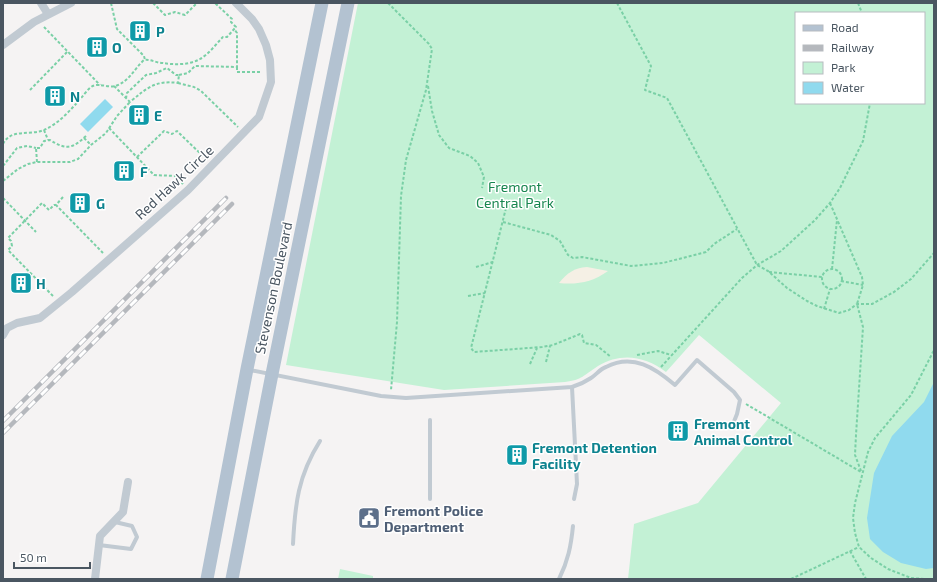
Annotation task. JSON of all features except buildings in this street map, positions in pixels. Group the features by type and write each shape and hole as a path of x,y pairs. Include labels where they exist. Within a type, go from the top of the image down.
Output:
{"main road":[{"name":"Stevenson Boulevard","path":"207,579 247,369 322,3"},
{"name":"Stevenson Boulevard","path":"232,579 272,374 348,3"}],"street":[{"path":"41,3 48,14"},
{"path":"3,45 48,14 71,3"},
{"name":"Red Hawk Circle","path":"3,335 7,328 17,323 40,318 59,303 188,190 260,118 271,82 270,60 266,45 259,29 252,19 236,3"},
{"path":"95,579 100,536 123,512 128,482"}],"lane":[{"path":"247,369 338,388 406,398 572,387 591,378 605,367 628,361 642,363 658,371 675,385 697,360 734,392 740,400 733,424"},
{"path":"572,387 577,484 574,499"},
{"path":"430,420 430,499"},
{"path":"293,544 295,504 304,472 311,455 320,441"},
{"path":"99,545 131,549 137,537 132,526 114,522"},
{"path":"559,579 566,565 571,546 573,526"}],"path":[{"path":"111,3 117,29 144,56 145,60"},
{"path":"153,3 165,15 175,12 185,15 197,3"},
{"path":"215,3 232,19 231,22 236,27 234,29 237,33 237,72 270,72"},
{"path":"388,3 429,44 432,50 427,83 406,160 400,196 397,322 391,397"},
{"path":"617,3 651,66 645,90 667,98 736,229 757,265 768,271 787,288 807,301 824,309 839,313 849,310 857,304 872,304 894,292 911,279 934,253"},
{"path":"37,21 100,85"},
{"path":"145,60 164,64 191,62 200,58 223,37 227,37 234,29"},
{"path":"30,90 68,51"},
{"path":"3,144 12,134 44,130 51,126 70,110 92,86 114,86 126,80 145,60"},
{"path":"191,62 195,66 237,67"},
{"path":"126,98 127,93 146,75 156,73 164,68 169,69 176,75 179,75 188,73 195,66"},
{"path":"178,83 179,75"},
{"path":"3,181 18,169 28,164 37,162 70,162 78,159 109,128 117,116 130,102 147,89 163,82 178,83 194,87 201,91 244,133"},
{"path":"427,83 432,111 439,135 449,148 470,156 478,163 484,177 482,188"},
{"path":"114,86 130,102"},
{"path":"658,371 733,287 757,265 781,251 815,220 830,203 840,188 863,141 870,104"},
{"path":"109,128 154,175 175,176 188,190"},
{"path":"44,130 48,140 60,146 74,146 85,137 91,145"},
{"path":"137,157 164,131 170,134 178,131 212,165"},
{"path":"3,166 17,148 23,146 40,148 44,141 48,140"},
{"path":"36,148 37,162"},
{"path":"59,303 8,250 12,246 11,241 8,238 42,204 49,210 64,197"},
{"path":"3,198 36,232"},
{"path":"830,203 862,277 863,285 857,304 863,327 856,435 856,455 862,472"},
{"path":"56,205 109,259"},
{"path":"506,208 471,348 474,352 537,348 550,346 580,334 582,335 584,343 600,347 610,357 615,356"},
{"path":"832,268 837,219"},
{"path":"503,222 551,235 560,241 568,255 573,258 582,257 631,266 663,263 706,252 714,244 736,229"},
{"path":"476,266 493,262"},
{"path":"832,268 840,274 841,281 835,288 830,289 822,282 822,277 824,273 832,268"},
{"path":"768,271 822,277"},
{"path":"841,281 863,285"},
{"path":"824,309 830,289"},
{"path":"468,296 485,293"},
{"path":"546,362 550,346"},
{"path":"530,364 537,348"},
{"path":"924,579 910,578 888,569 871,558 859,547 853,518 854,503 868,452 875,438 911,395 934,350"},
{"path":"632,354 641,355 652,351 658,351 671,355"},
{"path":"740,400 862,472"},
{"path":"791,579 859,547"},
{"path":"850,551 866,579"}],"green space":[{"name":"Fremont Central Park","path":"358,3 934,3 934,579 628,579 634,524 698,503 781,403 699,335 666,372 650,362 641,359 624,358 607,362 571,381 444,390 286,365"},
{"path":"340,569 373,576 373,579 338,579"}],"sand":[{"path":"587,267 608,271 597,278 585,282 572,284 559,283 571,272"}],"water":[{"path":"105,99 113,107 88,132 80,124"},
{"path":"934,382 934,568 926,569 901,563 883,552 870,539 867,518 874,473 892,436 924,402"}],"railway":[{"path":"3,421 226,198"},
{"path":"3,433 232,204"}],"place":[{"name":"P","path":"140,31"},
{"name":"O","path":"97,47"},
{"name":"N","path":"55,96"},
{"name":"E","path":"139,115"},
{"name":"F","path":"124,171"},
{"name":"G","path":"80,203"},
{"name":"H","path":"21,283"},
{"name":"Fremont Animal Control","path":"678,431"},
{"name":"Fremont Detention Facility","path":"517,455"},
{"name":"Fremont Police Department","path":"369,518"}]}
